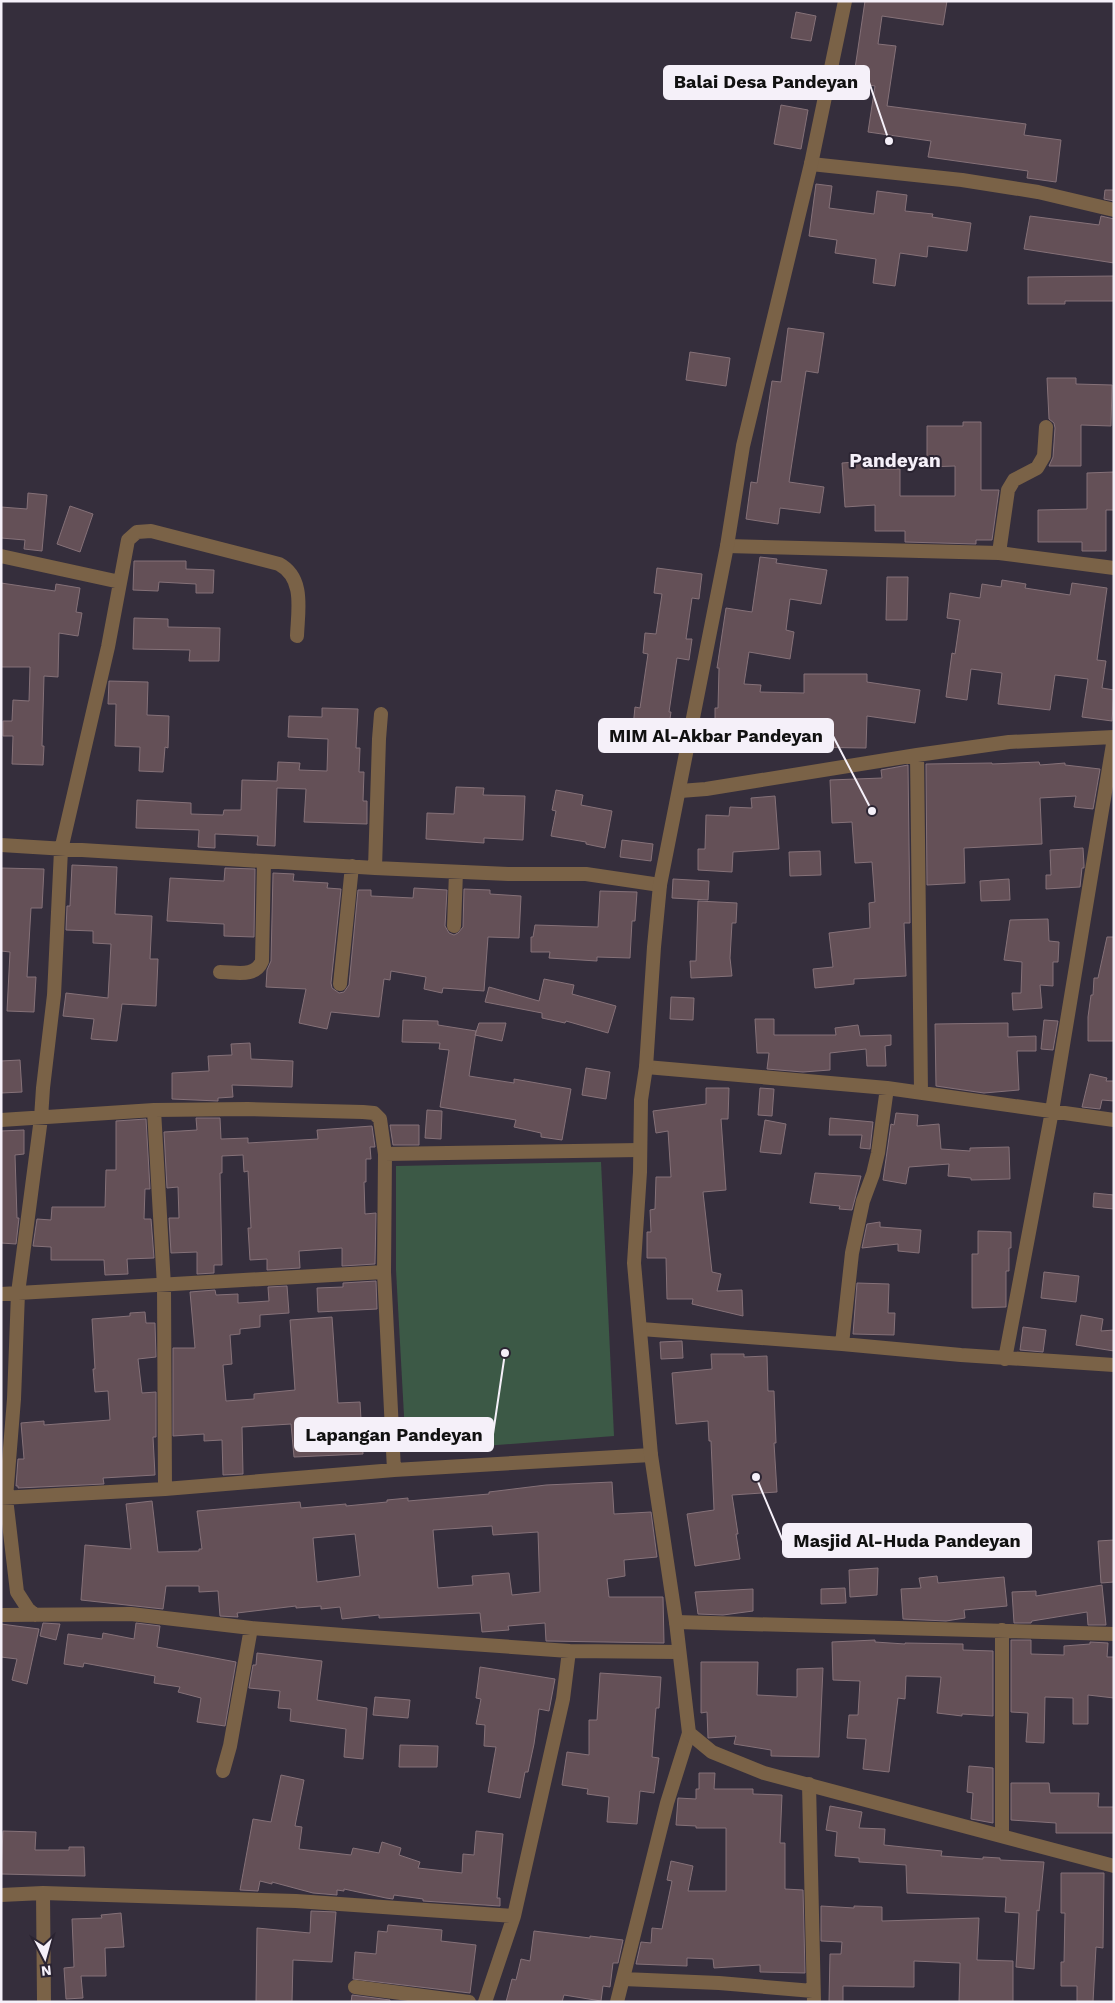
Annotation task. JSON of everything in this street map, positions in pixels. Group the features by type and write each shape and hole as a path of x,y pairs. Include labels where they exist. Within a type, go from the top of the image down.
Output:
{"street":[{"path":"616,2002 667,1803 689,1733 678,1652 676,1622 651,1454 634,1263 641,1100 646,1066 660,885 728,546 744,446 811,164 845,1"},
{"path":"811,164 962,180 1038,192 1114,210"},
{"path":"999,553 1008,490 1014,480 1037,468 1044,456 1046,427"},
{"path":"36,1615 24,1605 17,1592 4,1498 14,1399 18,1293 41,1118 54,995 61,850 108,648 128,540 137,532 151,531 278,564 288,569 298,590 297,636"},
{"path":"728,546 999,553 1114,568"},
{"path":"1,556 120,582"},
{"path":"375,868 378,739 381,714"},
{"path":"680,791 1009,742 1114,738 1052,1111 1005,1359"},
{"path":"917,755 921,1092"},
{"path":"1,845 375,868 456,872 586,874 660,885"},
{"path":"220,972 254,972 259,968 262,961 264,862"},
{"path":"340,984 352,866"},
{"path":"454,926 456,872"},
{"path":"646,1066 887,1088 1114,1120"},
{"path":"842,1344 852,1252 862,1201 873,1174 878,1154 887,1088"},
{"path":"1,1120 154,1110 248,1109 374,1113 380,1119 385,1154 384,1272 394,1470"},
{"path":"154,1110 164,1286 166,1489"},
{"path":"385,1154 640,1150"},
{"path":"1,1294 384,1272"},
{"path":"641,1329 842,1344 1005,1359 1114,1365"},
{"path":"4,1498 166,1489 394,1470 651,1454"},
{"path":"1,1615 131,1614 251,1628 569,1650 678,1652"},
{"path":"676,1622 1114,1634"},
{"path":"223,1771 230,1746 251,1628"},
{"path":"1002,1630 1002,1835"},
{"path":"486,2002 514,1916 561,1709 569,1650"},
{"path":"689,1733 712,1752 728,1760 764,1772 1114,1866"},
{"path":"623,1979 719,1983 813,1996 809,1784"},
{"path":"1,1895 44,1893 296,1901 514,1916"},
{"path":"44,1893 44,2002"},
{"path":"355,1987 469,2002"}],"green space":[{"path":"601,1162 614,1436 406,1452 396,1270 396,1166"}],"building":[{"path":"865,1 947,1 943,25 882,16 878,44 896,46 887,106 1026,124 1024,135 1061,140 1056,182 1027,178 1028,171 928,157 931,141 868,132 875,86 853,82"},
{"path":"796,12 816,16 811,41 791,38"},
{"path":"781,105 808,110 801,149 774,144"},
{"path":"816,184 832,186 829,208 874,214 877,191 907,195 905,211 933,214 932,217 971,223 967,251 928,246 927,257 900,253 895,286 873,283 876,259 835,253 837,240 809,236"},
{"path":"1105,190 1114,190 1114,201 1104,199"},
{"path":"1030,216 1099,225 1101,216 1114,219 1114,263 1024,249"},
{"path":"1114,276 1114,301 1065,301 1065,304 1028,304 1028,277"},
{"path":"788,328 824,333 818,373 806,371 789,482 824,487 820,513 780,508 778,524 746,519 751,482 757,483 772,381 781,382"},
{"path":"690,352 730,358 726,386 686,380"},
{"path":"1047,378 1076,378 1076,384 1112,385 1111,426 1081,425 1081,466 1049,466 1053,457 1055,428 1054,423 1049,419"},
{"path":"963,422 981,422 981,490 999,490 992,540 976,540 976,544 905,542 905,531 875,531 875,505 845,507 842,463 869,461 869,469 900,469 900,496 955,496 955,466 927,467 927,426 963,426"},
{"path":"1114,472 1114,510 1106,510 1106,551 1082,551 1082,542 1038,542 1038,510 1087,509 1087,473"},
{"path":"28,493 47,495 42,551 24,549 25,540 1,538 1,507 27,509"},
{"path":"70,506 93,514 80,552 57,544"},
{"path":"760,557 777,559 776,563 827,570 821,604 790,599 786,630 794,632 790,659 749,652 744,684 761,685 760,692 804,693 804,674 867,674 867,682 920,690 915,723 867,716 866,748 802,747 802,738 769,738 769,747 755,747 755,730 715,729 715,708 718,708 719,668 717,668 726,608 752,612"},
{"path":"134,561 186,561 186,569 214,570 213,593 196,593 196,584 159,582 158,591 133,590"},
{"path":"657,568 702,574 699,599 692,598 686,639 692,639 689,660 677,658 668,732 633,727 635,707 640,708 648,654 643,653 645,633 656,634 662,594 654,593"},
{"path":"887,577 908,577 907,620 886,620"},
{"path":"1002,580 1026,584 1025,588 1070,595 1072,583 1107,588 1097,660 1106,661 1102,688 1114,690 1112,721 1082,717 1088,679 1055,675 1050,710 998,704 1002,673 971,669 967,700 946,697 952,653 955,654 960,620 947,618 950,593 980,598 982,584 1001,587"},
{"path":"1,583 55,591 56,584 80,588 76,612 82,613 78,636 59,633 58,677 44,676 43,765 12,764 13,736 3,736 3,721 12,721 13,700 29,701 30,667 1,667"},
{"path":"134,618 168,619 168,627 220,628 219,661 189,661 190,650 133,649"},
{"path":"109,681 148,682 147,715 169,716 168,748 165,747 163,772 139,771 140,747 115,746 116,704 108,704"},
{"path":"322,708 358,709 356,748 360,748 359,772 364,772 363,801 367,801 367,824 304,822 306,789 277,788 275,846 257,845 258,836 215,834 215,848 198,847 199,830 136,828 137,800 191,803 191,814 223,815 224,810 241,810 242,780 277,781 278,762 300,763 299,770 327,771 328,739 288,737 289,716 322,717"},
{"path":"1039,762 1040,765 1065,763 1065,765 1100,769 1093,809 1074,807 1076,796 1040,798 1042,844 964,848 965,883 927,885 926,764"},
{"path":"908,765 910,923 904,923 906,976 854,979 854,984 815,988 813,969 833,967 829,933 870,928 869,903 875,902 872,862 855,863 852,822 832,823 830,780 882,778 881,770"},
{"path":"456,787 484,788 483,795 525,796 523,840 484,838 484,843 426,839 427,813 454,814"},
{"path":"556,790 583,795 581,805 612,811 605,848 586,844 586,842 551,836 556,811 552,810"},
{"path":"775,796 779,849 733,852 732,872 698,870 698,849 705,849 706,815 729,816 730,807 752,808 751,798"},
{"path":"622,840 653,844 651,861 620,857"},
{"path":"1083,848 1084,868 1082,868 1080,887 1046,889 1046,875 1051,875 1050,850"},
{"path":"820,851 821,875 790,876 789,852"},
{"path":"72,865 117,867 115,914 152,916 150,959 158,959 156,1006 122,1004 117,1041 91,1039 94,1019 63,1016 66,993 108,998 111,944 93,943 93,931 66,930 67,906 70,906"},
{"path":"1,868 44,869 42,908 31,908 27,977 36,977 34,1012 7,1011 10,952 1,951"},
{"path":"225,868 255,869 254,937 224,936 224,924 167,921 170,878 224,881"},
{"path":"273,873 294,874 293,881 328,883 327,888 341,889 331,983 332,988 339,993 344,992 349,985 358,890 371,890 371,896 413,898 414,888 447,890 445,926 449,933 454,935 463,927 464,889 490,890 490,894 521,896 519,938 488,937 484,991 443,988 442,993 424,989 426,977 391,971 390,980 384,979 379,1017 331,1012 327,1029 299,1023 306,989 266,987 267,970 271,961"},
{"path":"673,879 709,881 708,900 672,898"},
{"path":"1009,879 1010,900 981,901 980,881"},
{"path":"600,891 637,892 635,921 632,921 630,958 597,957 597,961 549,958 550,952 531,952 531,937 533,937 535,925 598,927"},
{"path":"698,901 737,903 736,923 732,923 730,958 732,976 691,978 690,961 696,961"},
{"path":"1048,919 1049,941 1059,942 1058,962 1053,962 1053,986 1040,985 1042,1008 1013,1010 1012,993 1021,993 1022,962 1004,960 1010,920"},
{"path":"1107,937 1114,937 1114,1041 1088,1041 1088,1017 1091,995 1093,995 1094,978 1098,978"},
{"path":"544,979 574,985 572,994 616,1006 608,1033 566,1021 565,1023 542,1018 542,1013 485,1002 489,987 539,1001"},
{"path":"671,997 694,998 693,1020 670,1019"},
{"path":"755,1019 774,1019 774,1035 836,1035 835,1028 858,1025 860,1036 891,1035 891,1045 885,1046 886,1066 867,1066 866,1049 830,1053 830,1070 803,1072 767,1069 769,1053 757,1053"},
{"path":"403,1020 438,1021 438,1025 476,1031 469,1076 514,1083 514,1079 571,1089 562,1140 541,1137 541,1133 514,1127 516,1120 440,1107 449,1050 439,1049 440,1043 402,1042"},
{"path":"1044,1020 1058,1021 1053,1050 1041,1049"},
{"path":"479,1023 506,1023 502,1041 475,1035"},
{"path":"1008,1023 1008,1037 1036,1036 1036,1051 1017,1051 1019,1090 984,1093 936,1086 935,1024"},
{"path":"250,1043 251,1059 293,1061 292,1087 232,1085 233,1097 218,1098 218,1101 172,1099 172,1073 209,1071 208,1056 232,1055 231,1044"},
{"path":"20,1060 22,1092 1,1093 1,1061"},
{"path":"586,1068 610,1072 606,1099 582,1095"},
{"path":"1090,1074 1107,1078 1106,1081 1114,1081 1114,1101 1102,1100 1100,1109 1082,1107"},
{"path":"706,1088 729,1088 728,1119 721,1119 726,1190 703,1192 712,1272 721,1274 717,1291 742,1290 743,1316 692,1304 693,1299 667,1299 666,1258 647,1258 647,1232 651,1232 650,1210 655,1209 656,1177 671,1177 668,1131 656,1133 653,1111 706,1104"},
{"path":"760,1088 774,1089 772,1116 758,1115"},
{"path":"427,1110 442,1111 441,1139 425,1138"},
{"path":"896,1113 918,1115 917,1126 939,1124 941,1149 970,1151 970,1148 1009,1147 1010,1179 971,1180 971,1178 948,1176 949,1164 909,1167 906,1184 883,1180 891,1124 894,1125"},
{"path":"196,1118 220,1118 221,1139 248,1138 248,1143 318,1139 317,1130 372,1126 375,1147 370,1147 371,1159 366,1159 366,1182 364,1182 365,1214 376,1213 375,1264 342,1266 342,1248 299,1251 300,1268 267,1270 267,1259 250,1260 248,1228 251,1228 248,1171 244,1172 243,1155 222,1156 222,1173 220,1173 222,1265 214,1265 214,1273 197,1274 197,1252 171,1253 169,1218 179,1218 178,1187 167,1188 164,1132 197,1130"},
{"path":"830,1118 873,1122 870,1149 860,1148 862,1135 829,1135"},
{"path":"146,1119 150,1189 145,1189 144,1219 151,1219 154,1258 127,1259 128,1274 105,1275 104,1260 51,1260 51,1247 33,1246 37,1219 51,1220 52,1207 105,1207 106,1170 116,1170 116,1121"},
{"path":"765,1120 786,1124 781,1154 760,1152"},
{"path":"390,1125 419,1125 419,1145 393,1145"},
{"path":"24,1130 24,1154 15,1155 17,1218 19,1218 16,1244 1,1243 1,1131"},
{"path":"815,1173 861,1176 852,1210 839,1209 840,1206 810,1203"},
{"path":"1094,1193 1114,1195 1114,1209 1093,1207"},
{"path":"880,1222 880,1227 921,1230 919,1253 898,1251 898,1244 862,1248 867,1224"},
{"path":"978,1231 1011,1232 1009,1271 1006,1271 1006,1307 972,1308 972,1254 978,1254"},
{"path":"1044,1272 1079,1276 1076,1302 1041,1298"},
{"path":"376,1281 377,1309 318,1312 317,1288 343,1287 343,1283"},
{"path":"857,1283 889,1284 888,1313 895,1313 894,1335 853,1334"},
{"path":"287,1286 289,1313 260,1315 260,1327 240,1329 240,1334 230,1335 232,1364 223,1365 226,1401 254,1399 254,1394 295,1390 290,1320 332,1317 338,1403 360,1402 363,1454 294,1457 291,1424 242,1427 243,1474 223,1475 222,1440 204,1441 204,1434 173,1436 173,1348 195,1348 190,1292 215,1290 216,1295 238,1294 238,1303 269,1301 268,1287"},
{"path":"145,1312 146,1323 155,1323 156,1357 138,1359 142,1393 156,1392 156,1437 153,1437 155,1475 103,1478 104,1484 18,1488 16,1486 18,1459 24,1459 21,1423 44,1421 44,1425 110,1420 108,1391 95,1392 92,1319 130,1316 130,1313"},
{"path":"1081,1315 1103,1319 1101,1331 1114,1330 1114,1351 1076,1345"},
{"path":"1023,1327 1046,1330 1043,1352 1020,1350"},
{"path":"682,1341 683,1358 661,1359 660,1342"},
{"path":"711,1354 744,1354 744,1357 767,1356 768,1391 774,1391 776,1443 774,1443 777,1492 732,1495 740,1559 695,1566 687,1514 714,1510 711,1441 709,1441 708,1421 676,1424 672,1373 712,1369"},
{"path":"612,1482 614,1514 651,1512 657,1557 624,1560 625,1576 607,1579 609,1597 663,1597 664,1643 546,1641 545,1623 508,1626 509,1630 482,1632 480,1613 379,1618 379,1615 342,1619 340,1607 321,1609 321,1606 296,1608 296,1606 237,1613 238,1617 220,1616 218,1591 199,1592 199,1586 166,1586 163,1609 81,1600 85,1545 131,1549 126,1504 152,1501 158,1552 199,1551 199,1549 202,1549 197,1511 300,1502 301,1508 346,1504 346,1506 408,1498 408,1501 489,1494 489,1492 546,1485","holes":["492,1526 493,1535 538,1532 540,1592 512,1595 509,1573 472,1576 473,1585 438,1588 433,1530","355,1534 360,1576 317,1582 313,1538"]},
{"path":"1114,1540 1114,1582 1101,1583 1098,1541"},
{"path":"878,1568 877,1595 850,1597 849,1570"},
{"path":"937,1576 938,1583 1004,1577 1007,1606 964,1610 965,1618 946,1621 903,1619 901,1589 921,1588 919,1578"},
{"path":"1102,1585 1106,1625 1088,1625 1087,1612 1032,1621 1031,1623 1014,1623 1012,1592 1036,1591 1036,1596"},
{"path":"845,1588 846,1603 821,1604 821,1589"},
{"path":"753,1589 753,1611 723,1615 698,1614 695,1592"},
{"path":"43,1623 60,1624 56,1640 40,1636"},
{"path":"136,1623 160,1626 157,1647 236,1662 225,1726 197,1722 201,1698 178,1692 180,1687 154,1683 155,1676 84,1663 83,1667 64,1664 68,1634 102,1639 103,1633 134,1639"},
{"path":"1,1624 39,1629 27,1684 12,1680 17,1659 1,1657"},
{"path":"875,1640 875,1642 905,1644 963,1644 963,1650 993,1651 993,1716 962,1714 962,1716 937,1713 941,1677 906,1676 905,1699 898,1698 889,1772 863,1769 866,1739 847,1738 849,1715 858,1715 860,1681 833,1680 832,1642"},
{"path":"1011,1640 1031,1640 1031,1654 1064,1655 1064,1646 1090,1644 1090,1642 1108,1643 1107,1657 1114,1657 1114,1698 1088,1695 1088,1724 1073,1724 1073,1698 1045,1697 1044,1743 1026,1742 1028,1713 1011,1712"},
{"path":"257,1653 322,1661 317,1700 367,1708 363,1759 344,1757 346,1729 290,1721 291,1709 278,1708 280,1691 249,1688 253,1665 256,1665"},
{"path":"701,1662 758,1662 757,1695 797,1697 797,1669 823,1668 819,1757 771,1756 771,1750 734,1744 736,1736 708,1738 707,1712 701,1713"},
{"path":"480,1667 555,1679 549,1711 539,1709 534,1744 528,1772 525,1772 520,1798 488,1792 496,1747 484,1746 485,1725 476,1724 481,1699 476,1698"},
{"path":"600,1673 661,1677 659,1708 656,1708 652,1757 659,1758 654,1793 640,1791 637,1824 607,1822 609,1797 587,1794 588,1789 562,1785 567,1752 589,1755 589,1720 597,1720"},
{"path":"375,1697 410,1700 408,1718 373,1715"},
{"path":"400,1745 438,1746 437,1767 399,1767"},
{"path":"969,1766 993,1768 993,1823 971,1819 973,1793 967,1792"},
{"path":"699,1773 715,1773 714,1789 753,1789 753,1794 782,1795 780,1843 785,1843 785,1889 803,1890 805,1973 760,1972 760,1965 714,1968 713,1959 687,1958 687,1966 636,1964 641,1942 651,1943 652,1928 662,1929 672,1881 667,1880 671,1861 693,1866 688,1891 726,1891 726,1828 696,1828 696,1826 676,1825 678,1798 696,1799 696,1789 699,1789"},
{"path":"281,1775 304,1780 295,1826 302,1827 299,1849 351,1855 353,1848 379,1853 382,1842 401,1848 399,1855 420,1862 418,1868 462,1873 463,1854 474,1855 476,1831 503,1834 497,1898 500,1898 500,1906 423,1901 423,1899 394,1895 393,1899 344,1889 344,1891 337,1890 337,1895 313,1893 272,1882 272,1884 260,1881 258,1891 240,1890 253,1819 271,1822"},
{"path":"1011,1783 1049,1783 1050,1793 1099,1793 1098,1807 1114,1807 1114,1833 1056,1833 1056,1823 1011,1820"},
{"path":"830,1806 862,1812 859,1828 885,1829 884,1845 942,1851 941,1856 1044,1862 1039,1911 1037,1910 1034,1969 1016,1967 1019,1913 1005,1912 1006,1897 907,1893 906,1865 859,1862 859,1858 835,1856 837,1832 826,1830"},
{"path":"3,1831 36,1832 35,1850 69,1850 69,1847 84,1847 85,1876 1,1874"},
{"path":"1061,1873 1104,1873 1103,1948 1096,1947 1093,2002 1077,2002 1077,1986 1061,1986 1061,1962 1064,1962 1065,1913 1061,1913"},
{"path":"821,1906 882,1907 882,1921 979,1918 977,1960 1013,1961 1013,2002 959,2002 960,1963 914,1961 914,1987 843,1986 843,2002 829,2002 830,1954 841,1954 842,1942 821,1941"},
{"path":"311,1911 336,1912 332,1962 293,1960 292,2002 256,2002 257,1928 310,1933"},
{"path":"121,1913 124,1947 105,1948 106,1976 81,1976 83,1998 66,1999 64,1968 74,1967 72,1919 102,1918 101,1915"},
{"path":"388,1925 442,1930 441,1941 476,1945 470,1993 353,1979 355,1952 376,1954 378,1931 387,1932"},
{"path":"534,1931 623,1940 618,1963 613,1963 610,1987 603,1986 601,2001 564,1995 562,2002 506,2002 512,1979 516,1980 521,1959 530,1961"},
{"path":"352,1995 390,2000 390,2002 351,2002"}],"place":[{"name":"Balai Desa Pandeyan","path":"889,141"},
{"name":"MIM Al-Akbar Pandeyan","path":"872,811"},
{"name":"Lapangan Pandeyan","path":"505,1353"},
{"name":"Masjid Al-Huda Pandeyan","path":"756,1477"}],"district":[{"name":"Pandeyan","path":"895,460"}]}
